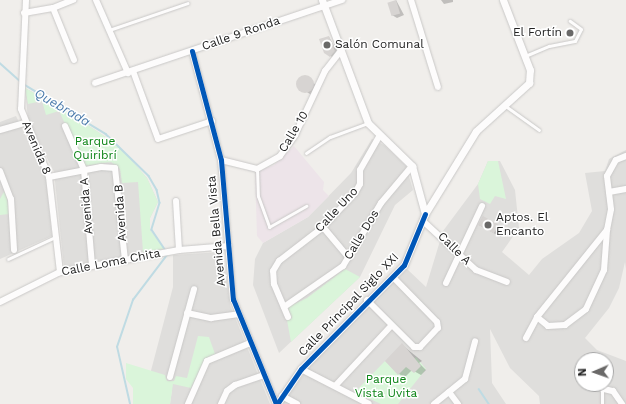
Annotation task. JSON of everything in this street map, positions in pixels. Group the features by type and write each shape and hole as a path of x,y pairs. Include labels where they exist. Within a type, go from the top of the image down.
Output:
{"street":[{"name":"Avenida 8","path":"26,0 24,13 25,66 20,101 24,123 49,177 60,272"},
{"path":"24,13 53,8 73,0"},
{"path":"96,0 109,30 131,72 156,136 162,140 170,138 212,121"},
{"name":"Calle 9 Ronda","path":"96,83 192,52 323,3 342,0"},
{"path":"411,0 438,87"},
{"name":"Calle Principal Siglo XXI","path":"277,404 301,368 367,300 393,277 404,264 424,222 425,214 476,131 503,104 529,83 530,70 503,0"},
{"path":"323,3 339,53 368,123 412,166 425,214"},
{"path":"53,8 74,60"},
{"name":"Avenida Bella Vista","path":"192,52 212,121 221,160 231,285 239,314 250,343 277,404"},
{"name":"Calle 10","path":"257,169 266,167 286,148 325,71 339,53"},
{"path":"0,130 24,123"},
{"name":"Avenida A","path":"65,126 84,170 92,266"},
{"name":"Calle Uno","path":"284,307 274,284 273,271 279,262 323,227 358,188 360,170 380,135"},
{"path":"537,317 548,326 565,325 586,309 604,270 609,192 607,176 610,167 626,156"},
{"path":"221,160 257,169"},
{"name":"Calle Dos","path":"284,307 320,283 349,258 381,203 412,166"},
{"name":"Avenida B","path":"84,170 115,168 125,260"},
{"path":"49,177 84,170"},
{"path":"0,171 11,199 14,250"},
{"path":"609,192 626,188"},
{"path":"176,201 180,250"},
{"path":"446,283 457,252 482,206"},
{"name":"Calle A","path":"424,222 481,273 507,282"},
{"path":"323,227 349,258"},
{"path":"526,338 537,317 607,230"},
{"name":"Calle Loma Chita","path":"0,302 60,272 180,250 229,246"},
{"path":"367,300 391,326 417,348 438,325 393,277"},
{"path":"170,377 194,289"},
{"path":"284,307 288,317"},
{"path":"187,313 211,318 239,314"},
{"path":"336,384 391,326"},
{"path":"434,404 465,380 475,341"},
{"path":"188,404 207,361 250,343"},
{"path":"301,368 336,384 369,404"},
{"path":"221,404 227,391 235,385 264,376"},
{"path":"449,392 458,404"},
{"path":"614,392 622,404"},
{"path":"282,396 297,404"}],"lane":[{"path":"109,30 188,2"},
{"path":"524,57 549,46 575,41 581,29 570,20"},
{"path":"503,104 539,130"},
{"path":"306,153 330,138 368,123"},
{"path":"257,169 258,196 269,227 306,206"},
{"path":"8,259 56,237"},
{"path":"602,392 602,404"}],"shaded area":[{"path":"25,88 60,107 118,145 147,178 158,202 150,218 150,230 164,249 64,267 54,172 28,119"},
{"path":"16,116 46,178 52,236 0,259 0,122"},
{"path":"372,139 384,145 406,166 413,190 395,205 360,277 279,353 253,285 255,259 263,243 308,217 351,173"},
{"path":"294,146 324,182 323,190 329,196 308,217 263,243 257,236 255,172 274,165"},
{"path":"626,150 626,269 625,262 619,288 609,308 585,338 597,350 602,352 574,352 574,392 614,392 614,356 626,361 626,404 540,404 539,396 510,368 490,329 492,383 506,404 282,404 310,366 407,269 426,287 443,231 478,184 488,161 500,161 515,190 519,228 502,252 529,275 542,259 579,233 592,211 585,173 605,171 609,159"},
{"path":"223,252 230,305 270,404 170,404 172,390 148,382 173,287 173,255"}],"green space":[{"name":"Parque Quiribrí","path":"25,88 60,107 118,145 147,178 158,202 150,218 150,230 164,249 143,252 138,182 122,183 120,169 111,162 85,166 59,111 46,115 42,101 28,104"},
{"path":"488,161 498,161 506,199 495,196 490,204 480,199 478,184"},
{"path":"6,188 9,214 0,215 0,199"},
{"path":"345,269 360,277 291,342 287,320 292,318 288,307 307,298"},
{"path":"198,336 209,337 215,354 205,359 191,388 173,384 170,404 133,404 133,388 126,379 126,363 165,375 167,381 174,381 176,376 187,378"},
{"name":"Parque Vista Uvita","path":"416,357 426,369 398,404 381,404 355,392 385,361 398,374"}],"building":[{"path":"396,0 400,13 391,16 387,3"},
{"name":"Salón Comunal","path":"329,36 335,51 330,57 324,53 319,39"},
{"path":"305,75 311,78 314,84 311,90 305,93 299,90 296,84 299,78"},
{"name":"Aptos. El Encanto","path":"483,216 499,225 494,233 478,225"},
{"path":"402,343 421,366 414,373 406,367 398,375 385,361"}],"waterway":[{"name":"Quebrada","path":"0,63 20,81"},
{"name":"Quebrada","path":"25,85 106,134 149,176 157,190 160,203 152,230 166,251"},
{"name":"Quebrada","path":"130,404 117,347 133,300 167,255"},
{"path":"479,389 489,404"}],"cycle path":[{"path":"192,51 221,160 233,299 276,404"},
{"path":"277,404 301,369 404,265 425,214"}],"place":[{"name":"El Fortín","path":"570,33"},
{"name":"Salón Comunal","path":"327,45"},
{"name":"Aptos. El Encanto","path":"488,225"}]}
